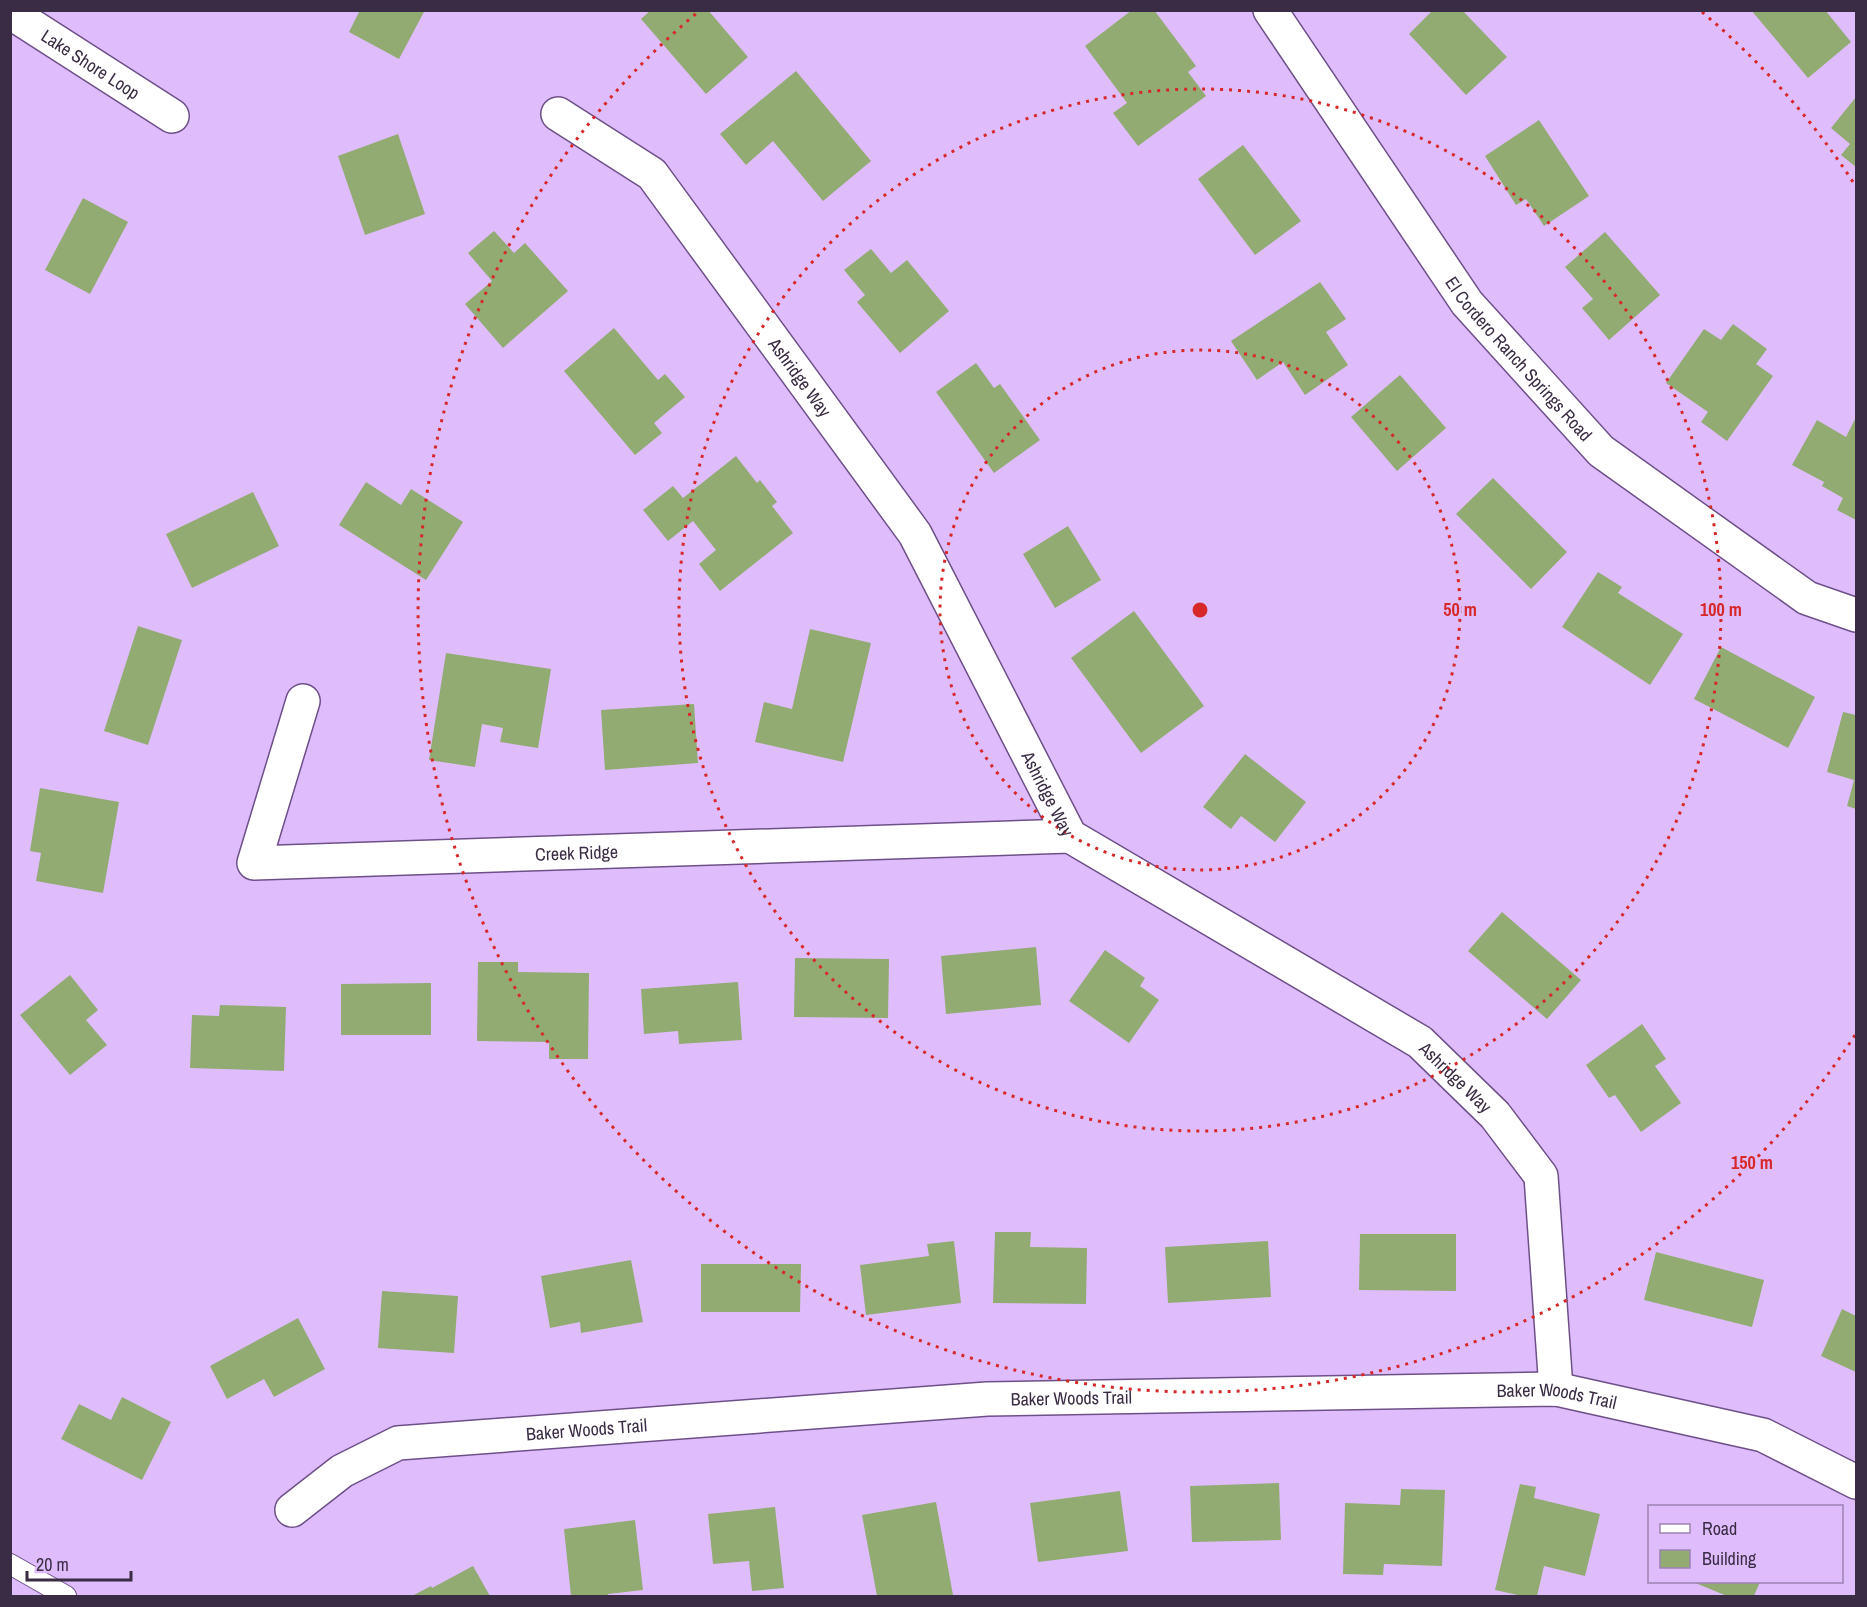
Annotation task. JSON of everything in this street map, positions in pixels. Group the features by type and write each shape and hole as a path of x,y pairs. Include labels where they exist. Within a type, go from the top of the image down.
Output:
{"street":[{"name":"El Cordero Ranch Springs Road","path":"1270,10 1467,303 1601,452 1808,598 1857,615"},
{"name":"Lake Shore Loop","path":"10,12 172,116"},
{"name":"Ashridge Way","path":"558,114 652,174 915,534 1070,836 1420,1042 1495,1115 1541,1176 1556,1389"},
{"name":"Creek Ridge","path":"303,701 254,863 1070,836"},
{"name":"Baker Woods Trail","path":"292,1510 342,1471 398,1443 987,1399 1556,1389 1762,1435 1857,1482"}],"lane":[{"path":"10,1564 66,1596"}],"building":[{"path":"360,10 425,10 399,59 349,32"},
{"path":"651,10 708,10 748,57 706,94 641,19"},
{"path":"1132,10 1154,10 1196,66 1188,72 1206,96 1138,146 1113,113 1127,103 1085,46"},
{"path":"1433,10 1462,10 1507,57 1466,95 1409,34"},
{"path":"1751,10 1825,10 1851,42 1808,78"},
{"path":"796,71 871,161 823,201 773,141 746,165 720,134"},
{"path":"1856,97 1856,167 1841,155 1850,144 1831,128"},
{"path":"1539,120 1589,196 1544,226 1526,199 1516,205 1485,156"},
{"path":"398,134 425,214 365,235 338,156"},
{"path":"1243,145 1301,221 1255,255 1198,179"},
{"path":"83,198 128,222 90,294 45,270"},
{"path":"494,231 514,253 525,243 568,291 503,348 465,304 492,281 468,253"},
{"path":"1605,232 1660,295 1609,340 1582,308 1593,299 1565,267"},
{"path":"871,249 891,273 907,260 949,311 900,353 857,302 865,295 844,270"},
{"path":"1320,282 1346,319 1326,332 1348,365 1305,395 1283,362 1257,380 1231,341"},
{"path":"1733,324 1767,349 1756,364 1773,376 1727,441 1701,422 1708,412 1666,383 1704,329 1721,340"},
{"path":"614,328 658,380 665,374 685,397 654,423 662,433 635,455 564,371"},
{"path":"976,363 994,388 1000,384 1040,440 994,473 936,392"},
{"path":"1400,375 1446,428 1397,471 1351,417"},
{"path":"1856,417 1856,520 1837,510 1843,498 1822,486 1824,482 1792,465 1817,420 1846,437"},
{"path":"736,456 757,483 760,480 777,502 772,506 793,533 720,591 699,564 716,550 693,521 668,541 643,510 673,486 683,498"},
{"path":"1493,478 1567,552 1531,589 1456,514"},
{"path":"366,482 401,505 411,489 463,522 426,580 339,525"},
{"path":"253,492 279,546 192,588 166,534"},
{"path":"1068,526 1101,580 1055,608 1023,554"},
{"path":"1598,572 1622,587 1618,593 1683,634 1650,685 1562,627"},
{"path":"1134,611 1204,706 1141,753 1071,658"},
{"path":"138,626 182,640 148,745 104,731"},
{"path":"810,629 871,643 843,762 755,742 764,702 792,709"},
{"path":"1721,647 1815,697 1788,748 1694,699"},
{"path":"446,653 551,669 538,748 500,742 503,728 482,724 475,767 429,760"},
{"path":"694,704 698,763 605,770 601,710"},
{"path":"1843,712 1856,715 1856,809 1847,806 1854,780 1827,772"},
{"path":"1245,754 1306,802 1275,842 1241,816 1231,829 1203,807"},
{"path":"40,788 119,802 103,893 36,881 41,853 30,851"},
{"path":"1502,912 1581,980 1547,1019 1468,951"},
{"path":"1036,947 1041,1005 946,1014 941,956"},
{"path":"1105,950 1145,978 1140,986 1159,1000 1129,1043 1069,1001"},
{"path":"795,958 889,959 888,1018 794,1017"},
{"path":"478,962 518,962 518,972 589,973 588,1059 549,1059 549,1042 477,1041"},
{"path":"70,975 98,1010 86,1020 107,1045 70,1075 20,1015"},
{"path":"738,982 742,1040 679,1044 678,1031 644,1034 641,989"},
{"path":"431,983 431,1035 341,1035 341,984"},
{"path":"220,1005 286,1007 284,1071 190,1068 192,1015 219,1016"},
{"path":"1642,1024 1666,1059 1655,1066 1681,1103 1641,1132 1615,1095 1609,1098 1586,1065"},
{"path":"995,1232 1031,1232 1030,1247 1087,1248 1086,1304 993,1303"},
{"path":"1360,1234 1456,1234 1456,1291 1359,1290"},
{"path":"954,1241 961,1303 866,1315 860,1265 929,1256 927,1244"},
{"path":"1268,1241 1271,1297 1168,1303 1165,1247"},
{"path":"1656,1252 1764,1280 1752,1327 1644,1300"},
{"path":"631,1260 643,1322 581,1333 580,1322 550,1328 541,1276"},
{"path":"701,1264 801,1264 800,1312 701,1312"},
{"path":"382,1291 458,1296 454,1353 378,1348"},
{"path":"1842,1309 1856,1316 1856,1372 1821,1356"},
{"path":"298,1318 325,1369 274,1397 264,1379 227,1399 210,1366"},
{"path":"122,1397 171,1422 142,1480 61,1439 79,1404 111,1420"},
{"path":"1279,1483 1281,1540 1192,1542 1190,1486"},
{"path":"1520,1484 1536,1487 1534,1498 1600,1514 1585,1576 1544,1566 1537,1596 1522,1596 1495,1590"},
{"path":"1401,1489 1445,1490 1442,1566 1384,1564 1383,1575 1343,1574 1345,1503 1400,1505"},
{"path":"1120,1491 1128,1551 1038,1562 1030,1503"},
{"path":"936,1502 953,1595 877,1596 862,1515"},
{"path":"775,1507 784,1588 752,1591 749,1561 713,1564 708,1514"},
{"path":"635,1520 643,1590 608,1594 608,1596 571,1596 564,1529"},
{"path":"473,1566 490,1596 412,1596 431,1586 432,1588"},
{"path":"1695,1583 1760,1583 1754,1596 1727,1596"}]}
